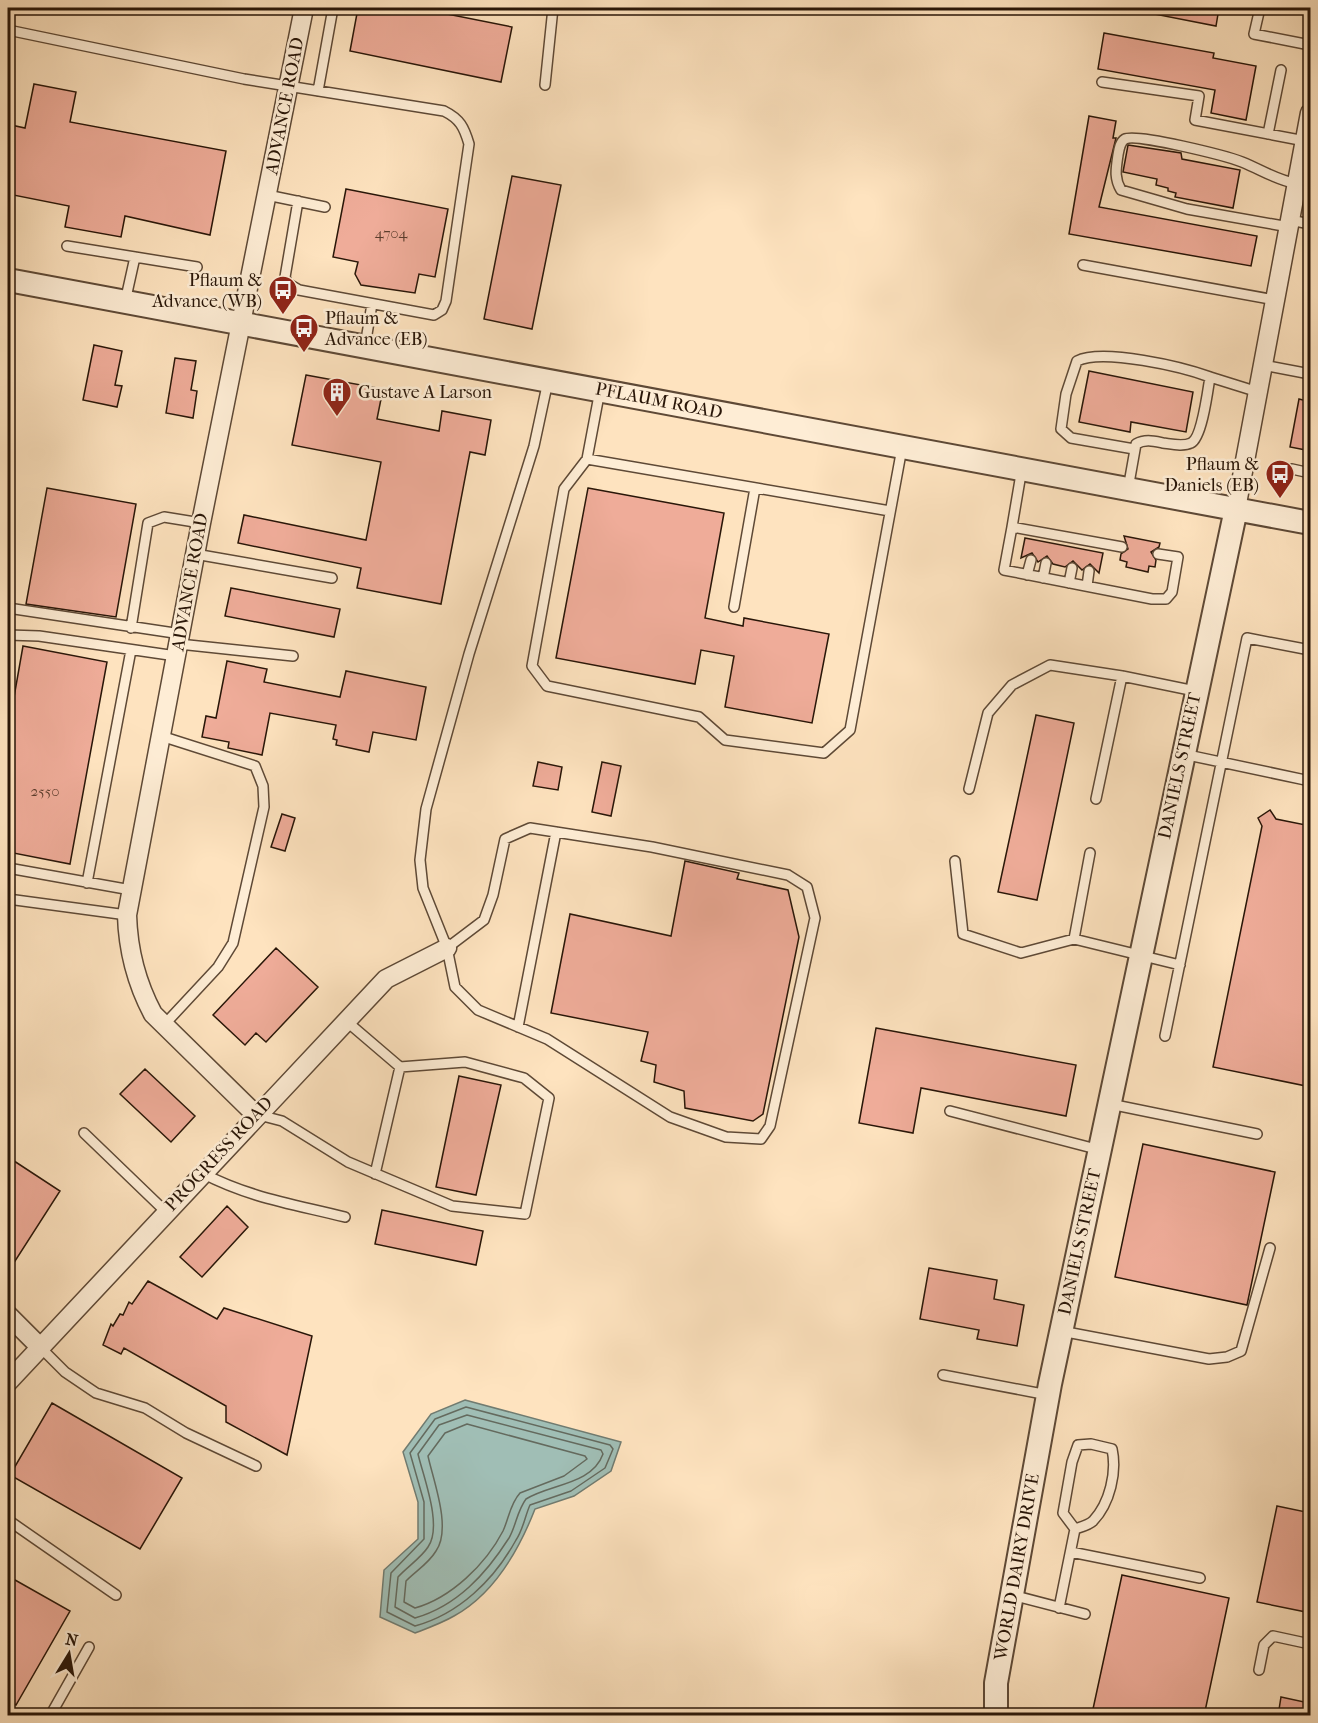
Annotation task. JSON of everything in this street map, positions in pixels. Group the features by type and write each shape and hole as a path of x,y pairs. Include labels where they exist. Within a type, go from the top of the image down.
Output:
{"street":[{"name":"ADVANCE ROAD","path":"256,1114 164,1025 145,998 135,969 127,915 201,523 243,324 304,8"},
{"name":"DANIELS STREET","path":"1044,1418 1195,691 1236,509 1311,113"},
{"name":"PFLAUM ROAD","path":"8,280 1022,468 1311,524"},
{"name":"PROGRESS ROAD","path":"8,1382 256,1114 386,979 447,948"},
{"path":"8,1315 40,1347"},
{"name":"WORLD DAIRY DRIVE","path":"996,1716 996,1683 1044,1418"}],"lane":[{"path":"318,91 333,8"},
{"path":"545,85 553,8"},
{"path":"1260,8 1254,34 1311,45"},
{"path":"8,30 289,86 444,111 457,118 465,128 469,144 446,301 442,310 434,315 299,290 287,283 285,277 298,201"},
{"path":"1268,134 1281,70"},
{"path":"1102,82 1199,96 1195,120 1268,134 1307,138"},
{"path":"1297,184 1274,179 1240,161 1169,144 1135,137 1125,139 1120,146 1116,181 1121,190 1187,209 1290,224 1311,224"},
{"path":"267,195 325,207"},
{"path":"66,246 197,267"},
{"path":"125,302 135,257"},
{"path":"1083,265 1275,300"},
{"path":"364,346 372,304"},
{"path":"1134,449 1071,438 1061,429 1068,384 1077,361 1087,356 1130,359 1210,377 1258,392"},
{"path":"1263,365 1311,374"},
{"path":"1128,489 1136,444 1143,440 1181,445 1190,444 1195,440 1210,377"},
{"path":"447,948 484,920 493,895 505,839 530,828 652,847 788,875 807,887 815,918 770,1126 761,1139 726,1137 670,1117 547,1039 478,1010 455,987 447,948 423,888 420,860 426,809 469,654 534,446 548,380"},
{"path":"600,390 587,459 564,489 532,666 547,686 699,717 725,741 824,753 850,730 902,447"},
{"path":"587,459 890,511"},
{"path":"1022,468 1004,570 1152,599 1166,599 1172,592 1178,557 1158,554"},
{"path":"1292,469 1311,473"},
{"path":"734,607 755,488"},
{"path":"131,628 148,523 164,517 201,523"},
{"path":"1012,527 1035,536 1075,543 1093,546 1122,546"},
{"path":"195,554 332,578"},
{"path":"1027,575 1031,560"},
{"path":"1043,578 1046,563"},
{"path":"1069,583 1072,568"},
{"path":"1087,586 1089,572"},
{"path":"8,608 131,628 178,645"},
{"path":"8,635 39,636 131,650 178,645 293,656"},
{"path":"1165,1036 1247,638 1311,650"},
{"path":"87,882 131,650"},
{"path":"969,789 988,713 1012,685 1050,666 1122,676 1195,691"},
{"path":"1096,799 1122,676"},
{"path":"161,736 255,766 263,786 264,807 233,943 218,967 164,1025"},
{"path":"1183,754 1311,781"},
{"path":"518,1027 556,832"},
{"path":"1074,939 1090,853"},
{"path":"955,861 963,934 1021,953 1074,939 1180,965"},
{"path":"8,868 131,890"},
{"path":"8,900 127,915"},
{"path":"256,1114 282,1121 348,1162 452,1206 525,1214 549,1098 524,1078 465,1062 399,1068 345,1020"},
{"path":"375,1174 399,1068"},
{"path":"1110,1104 1257,1134"},
{"path":"950,1111 1100,1150"},
{"path":"84,1132 166,1212"},
{"path":"202,1173 235,1190 263,1199 345,1217"},
{"path":"1061,1331 1209,1359 1227,1358 1241,1351 1270,1248"},
{"path":"40,1347 65,1372 96,1393 146,1408 186,1433 256,1467"},
{"path":"943,1375 1048,1395"},
{"path":"1059,1608 1075,1529 1063,1513 1072,1462 1078,1445 1091,1444 1112,1449 1113,1476 1105,1502 1092,1523 1075,1529"},
{"path":"8,1520 116,1595"},
{"path":"1071,1552 1200,1578"},
{"path":"1012,1595 1085,1614"},
{"path":"1259,1670 1264,1645 1273,1636 1311,1644"},
{"path":"50,1716 89,1647"}],"water":[{"path":"465,1400 621,1442 611,1471 574,1496 535,1509 504,1570 481,1596 454,1616 415,1633 380,1617 384,1570 418,1539 418,1502 403,1452 431,1414"}],"building":[{"path":"358,8 417,8 512,27 501,82 350,51"},
{"path":"1149,8 1219,8 1216,26 1149,13"},
{"path":"1104,33 1214,53 1213,58 1256,66 1246,120 1211,113 1215,90 1098,69"},
{"path":"34,84 76,92 70,122 226,151 210,235 125,216 121,237 65,227 69,206 8,194 8,144 11,125 25,128"},
{"path":"1089,116 1116,121 1113,138 1116,138 1099,207 1257,236 1251,266 1069,234"},
{"path":"1128,145 1181,153 1182,159 1240,170 1233,208 1175,197 1176,193 1156,185 1157,179 1123,172"},
{"path":"512,176 561,185 532,329 484,319"},
{"path":"346,189 448,209 435,277 419,274 415,293 361,285 355,274 358,262 333,257"},
{"path":"94,345 122,351 115,385 122,386 117,407 83,400"},
{"path":"175,358 196,361 191,390 197,391 193,418 166,413"},
{"path":"1089,371 1193,392 1186,432 1131,422 1130,432 1079,422"},
{"path":"306,375 383,389 377,419 439,431 442,411 491,420 485,455 470,452 441,604 357,588 361,568 238,543 244,515 366,540 381,462 292,445"},
{"path":"1299,399 1311,402 1311,451 1290,447"},
{"path":"47,488 136,504 116,617 26,604"},
{"path":"588,488 724,513 705,618 743,626 744,618 829,634 812,723 725,707 734,656 701,650 695,684 556,658"},
{"path":"1124,536 1160,543 1159,547 1151,552 1156,560 1155,567 1149,566 1148,572 1126,567 1127,562 1120,560 1121,554 1128,549"},
{"path":"1025,538 1103,553 1099,573 1090,564 1082,570 1073,561 1065,567 1053,564 1047,556 1038,562 1032,553 1021,558"},
{"path":"231,588 340,609 334,637 225,616"},
{"path":"23,646 107,662 70,864 8,852 8,731"},
{"path":"227,661 267,669 264,682 340,697 346,671 426,687 416,740 373,732 369,752 336,745 337,740 333,739 336,725 270,713 262,755 228,748 229,742 202,737 206,716 216,718"},
{"path":"1036,715 1074,723 1037,900 998,892"},
{"path":"538,762 562,767 558,790 533,786"},
{"path":"602,762 621,766 611,816 592,812"},
{"path":"1270,810 1276,819 1311,826 1311,1087 1213,1067 1262,826 1258,818"},
{"path":"282,814 295,818 285,851 271,847"},
{"path":"685,861 739,873 737,879 788,890 799,937 763,1114 753,1121 685,1108 684,1091 654,1082 656,1065 641,1061 648,1032 551,1013 570,914 671,936"},
{"path":"276,948 318,987 266,1042 256,1033 245,1045 213,1015"},
{"path":"876,1028 1076,1065 1066,1116 921,1088 913,1133 859,1123"},
{"path":"145,1069 195,1116 171,1142 120,1094"},
{"path":"459,1076 501,1085 476,1195 436,1187"},
{"path":"1143,1144 1275,1172 1247,1305 1115,1277"},
{"path":"8,1157 60,1191 8,1272"},
{"path":"227,1206 248,1227 202,1277 180,1257"},
{"path":"382,1210 483,1231 476,1265 375,1244"},
{"path":"929,1268 997,1280 994,1299 1024,1305 1017,1346 977,1339 979,1330 920,1319"},
{"path":"148,1281 217,1319 224,1308 312,1336 287,1455 226,1422 226,1406 124,1348 121,1354 103,1345 111,1324 113,1326 120,1314 123,1315 129,1302 132,1304"},
{"path":"52,1403 182,1478 140,1549 10,1475"},
{"path":"1277,1506 1311,1513 1311,1613 1257,1602"},
{"path":"1122,1575 1229,1598 1204,1716 1106,1716 1107,1712 1093,1709"},
{"path":"8,1576 70,1611 16,1705 8,1701"},
{"path":"1281,1697 1309,1703 1306,1716 1278,1716"}],"place":[{"name":"Pflaum & Advance (WB)","path":"283,316"},
{"name":"Pflaum & Advance (EB)","path":"304,354"},
{"name":"Gustave A Larson","path":"337,418"},
{"name":"Pflaum & Daniels (EB)","path":"1280,500"}]}
